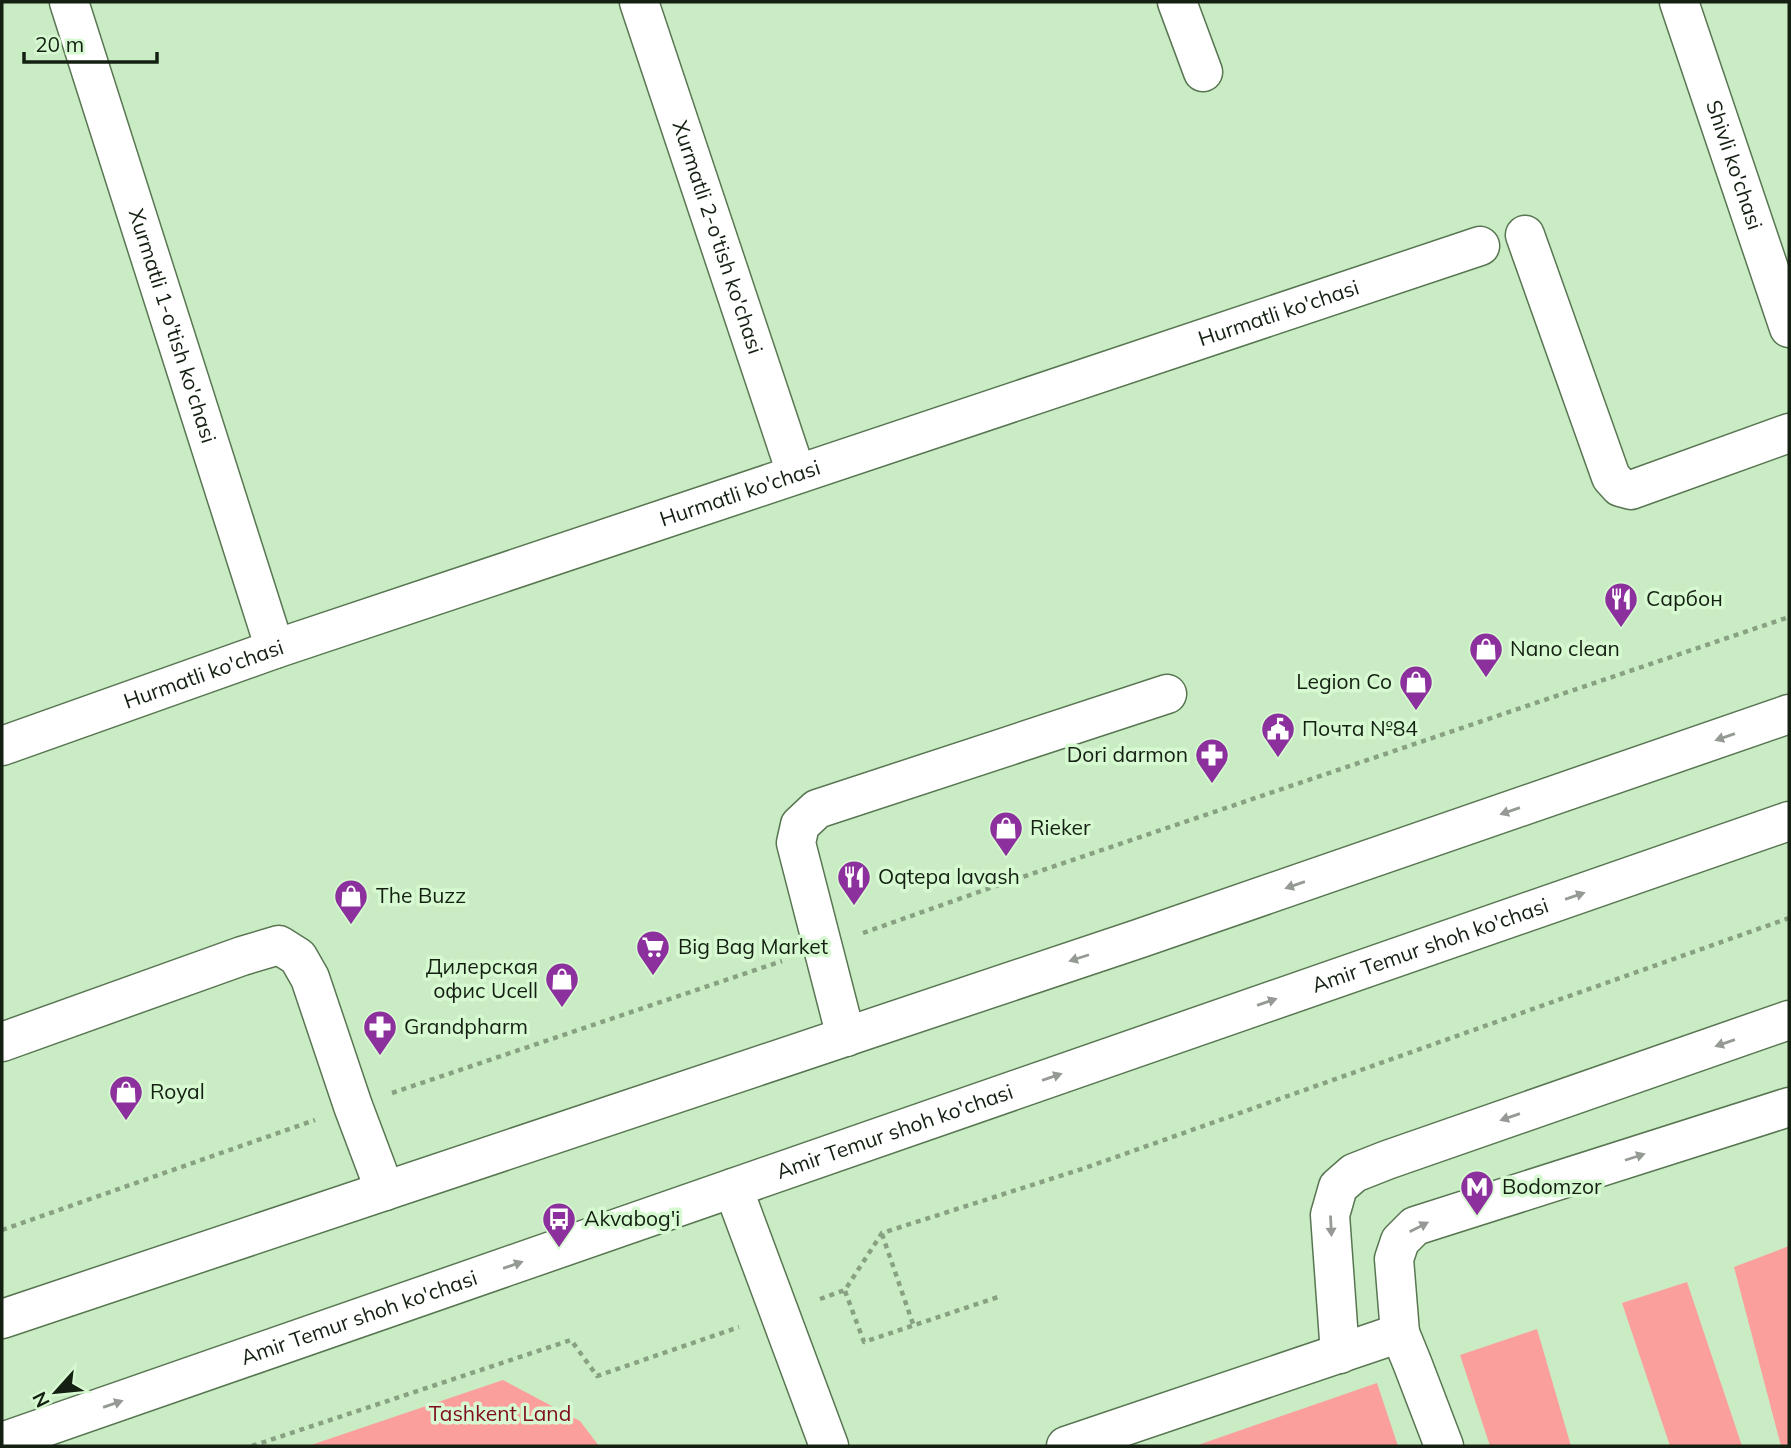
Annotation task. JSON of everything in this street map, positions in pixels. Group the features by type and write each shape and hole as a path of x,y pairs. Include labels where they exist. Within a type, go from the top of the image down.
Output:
{"main road":[{"name":"Xurmatli 1-o'tish ko'chasi","path":"69,2 275,649"},
{"name":"Xurmatli 2-o'tish ko'chasi","path":"639,2 796,474"},
{"path":"1177,2 1203,72"},
{"name":"Shivli ko'chasi","path":"1679,2 1789,328"},
{"path":"1525,235 1611,477 1620,487 1630,490 1789,433"},
{"name":"Hurmatli ko'chasi","path":"2,746 275,649 1480,246"},
{"path":"846,1037 796,843 800,825 817,808 1167,694"},
{"path":"2,1320 1138,939 1789,714"},
{"name":"Amir Temur shoh ko'chasi","path":"2,1442 1789,821"},
{"path":"2,1042 279,945 298,957 310,978 353,1106 386,1191"},
{"path":"1340,1354 1330,1215 1338,1187 1354,1173 1789,1020"},
{"path":"1444,1446 1400,1333 1395,1259 1400,1241 1415,1226 1789,1107"},
{"path":"733,1188 829,1446"},
{"path":"1066,1446 1400,1333"}],"path":[{"path":"2,1230 353,1106 1789,617"},
{"path":"252,1446 571,1340 597,1376 845,1290 882,1233 1085,1168 1789,918"},
{"path":"882,1233 913,1324"},
{"path":"845,1290 864,1342 1001,1296"}],"green space":[{"path":"1789,1246 1789,1446 1781,1446 1734,1267"},
{"path":"1687,1282 1742,1446 1670,1446 1622,1303"},
{"path":"1537,1329 1571,1446 1490,1446 1460,1355"},
{"name":"Tashkent Land","path":"503,1380 580,1421 599,1446 308,1446"},
{"path":"1377,1383 1398,1446 1195,1446"}],"place":[{"name":"Сарбон","path":"1621,629"},
{"name":"Nano clean","path":"1486,679"},
{"name":"Legion Co","path":"1416,712"},
{"name":"Почта №84","path":"1278,759"},
{"name":"Dori darmon","path":"1212,785"},
{"name":"Rieker","path":"1006,858"},
{"name":"Oqtepa lavash","path":"854,907"},
{"name":"The Buzz","path":"351,926"},
{"name":"Big Bag Market","path":"653,977"},
{"name":"Дилерская офис Ucell","path":"562,1009"},
{"name":"Grandpharm","path":"380,1057"},
{"name":"Royal","path":"126,1122"},
{"name":"Bodomzor","path":"1477,1217"},
{"name":"Akvabog'i","path":"559,1249"}]}
